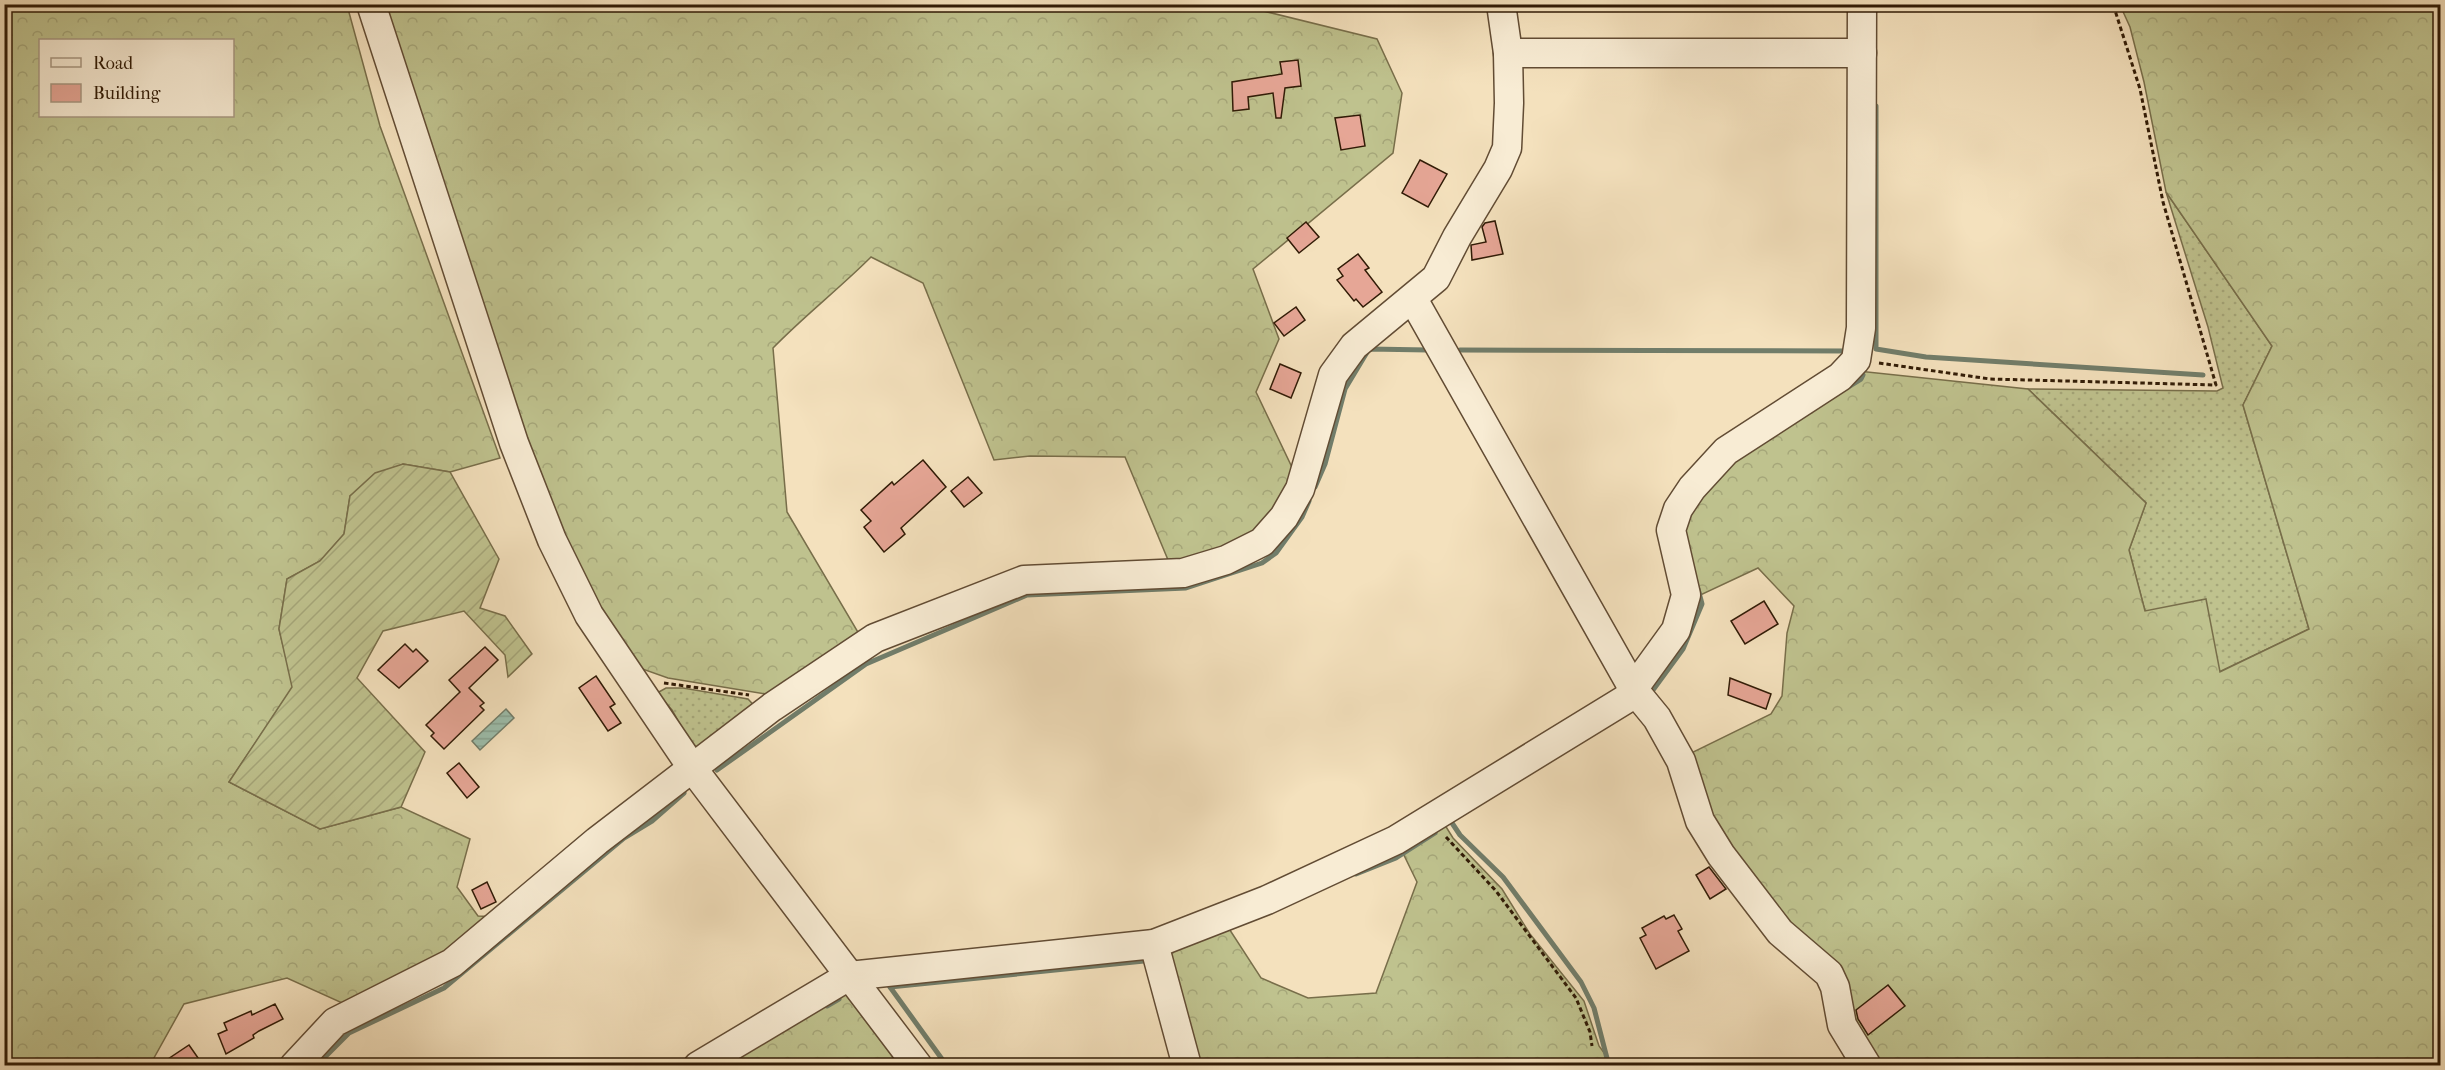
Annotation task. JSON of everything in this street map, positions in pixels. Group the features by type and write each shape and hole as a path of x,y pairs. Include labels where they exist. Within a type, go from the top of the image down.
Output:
{"street":[{"path":"371,4 448,248 533,495 589,615 629,678 693,769 918,1065"},
{"path":"294,1065 335,1022 452,963 597,842 772,707 875,638 1024,580 1183,573 1226,560 1262,542 1284,517 1300,489 1333,375 1354,346 1436,278 1508,148 1508,53 1501,4"},
{"path":"698,1065 849,976 1154,944 1267,900 1396,840 1626,699 1676,630 1686,595 1671,530 1678,509 1692,488 1726,451 1840,377 1856,360 1861,328 1862,4"},
{"path":"1508,53 1862,53"},
{"path":"1413,299 1634,690 1657,718 1681,761 1700,821 1721,855 1780,932 1829,974 1835,987 1842,1025 1867,1065"},
{"path":"1154,944 1188,1065"}],"path":[{"path":"1856,360 1990,378 2216,385 2161,193 2140,88 2113,4"},
{"path":"629,678 749,695 764,700 772,707"},
{"path":"1434,817 1456,849 1496,891 1576,998 1590,1032 1593,1046"}],"green space":[{"path":"1235,4 1377,39 1402,93 1393,153 1253,269 1279,339 1256,392 1299,482 1257,537 1171,567 1125,457 1030,456 994,460 923,283 871,257 773,348 787,512 862,639 778,696 668,678 631,665 564,543 535,470 381,5"},
{"path":"5,5 347,5 380,126 500,458 450,472 403,464 350,496 344,534 320,561 287,579 279,629 293,687 229,782 320,829 401,807 470,839 457,887 478,916 500,917 448,959 351,1007 287,978 184,1004 150,1065 5,1066"},
{"path":"2120,5 2440,5 2440,1065 1877,1065 1859,1047 1841,988 1720,844 1685,756 1771,714 1782,696 1787,633 1794,606 1758,568 1692,599 1681,514 1711,475 1858,371 2028,389 2146,503 2129,550 2145,611 2206,599 2220,672 2309,629 2243,405 2272,346 2166,192 2144,82 2130,27"},
{"path":"2166,192 2272,346 2243,405 2309,629 2219,672 2145,611 2129,550 2146,503 2028,389 2217,391 2223,388 2208,327"},
{"path":"403,464 450,472 499,559 480,608 505,616 532,654 508,677 505,655 464,611 383,631 357,678 425,752 401,807 320,829 229,782 292,687 279,629 287,579 320,561 344,534 350,496 375,473"},
{"path":"666,688 683,688 748,699 760,712 698,756 672,710 657,693"},
{"path":"1443,822 1453,838 1502,889 1530,934 1584,1001 1599,1046 1613,1065 1197,1065 1167,950 1226,924 1261,978 1308,998 1376,993 1417,882 1400,847"},
{"path":"844,992 899,1065 718,1066"}],"shaded area":[{"path":"506,709 514,718 480,750 472,741"}],"building":[{"path":"1298,60 1301,86 1285,88 1281,118 1276,118 1273,93 1248,97 1249,109 1233,111 1232,82 1282,74 1280,62"},
{"path":"1360,115 1365,146 1341,150 1335,118"},
{"path":"1420,160 1447,174 1428,207 1402,193"},
{"path":"1495,221 1503,254 1472,260 1471,245 1486,242 1482,227 1485,223"},
{"path":"1306,222 1319,237 1299,253 1287,238"},
{"path":"1358,254 1369,268 1365,270 1382,292 1363,307 1356,299 1354,301 1337,280 1343,276 1338,269"},
{"path":"1296,307 1305,320 1284,336 1274,323"},
{"path":"1280,364 1301,373 1291,398 1270,389"},
{"path":"923,460 946,487 901,528 905,534 884,552 864,527 871,521 861,510 892,482 894,485"},
{"path":"968,477 982,493 964,507 951,491"},
{"path":"1764,601 1778,624 1745,644 1731,621"},
{"path":"405,644 413,652 416,649 428,661 399,688 378,670"},
{"path":"485,647 498,660 469,688 484,703 480,706 484,710 444,749 431,736 434,733 426,725 460,692 449,680"},
{"path":"596,676 615,704 610,707 621,723 608,731 579,688"},
{"path":"1730,678 1771,694 1766,709 1728,695"},
{"path":"459,763 479,787 467,798 447,773"},
{"path":"1709,867 1726,889 1710,899 1696,875"},
{"path":"487,882 496,902 481,909 472,890"},
{"path":"1674,915 1682,929 1678,931 1689,951 1656,969 1640,938 1646,935 1642,928 1664,916 1666,919"},
{"path":"1888,985 1905,1006 1868,1035 1858,1019 1856,1010"},
{"path":"275,1004 283,1019 259,1031 253,1035 254,1038 226,1054 218,1034 227,1030 224,1023 251,1011 252,1015"},
{"path":"189,1045 203,1065 159,1065"}],"waterway":[{"path":"1876,106 1876,349 1926,357 2203,375"},
{"path":"1315,487 1325,464 1345,389 1369,349 1428,350"},
{"path":"1460,350 1847,351"},
{"path":"1848,387 1861,379 1863,375"},
{"path":"717,770 866,664 1027,595 1186,588 1262,563 1276,553 1302,517 1309,501"},
{"path":"1653,690 1683,649 1702,604 1698,589"},
{"path":"316,1066 349,1033 444,988 624,838 652,821 684,793"},
{"path":"1450,820 1460,835 1503,877 1581,982 1594,1008 1609,1066"},
{"path":"1356,874 1396,858 1435,833"},
{"path":"890,987 1144,961"},
{"path":"890,987 947,1066"},
{"path":"827,1006 839,999"}]}
